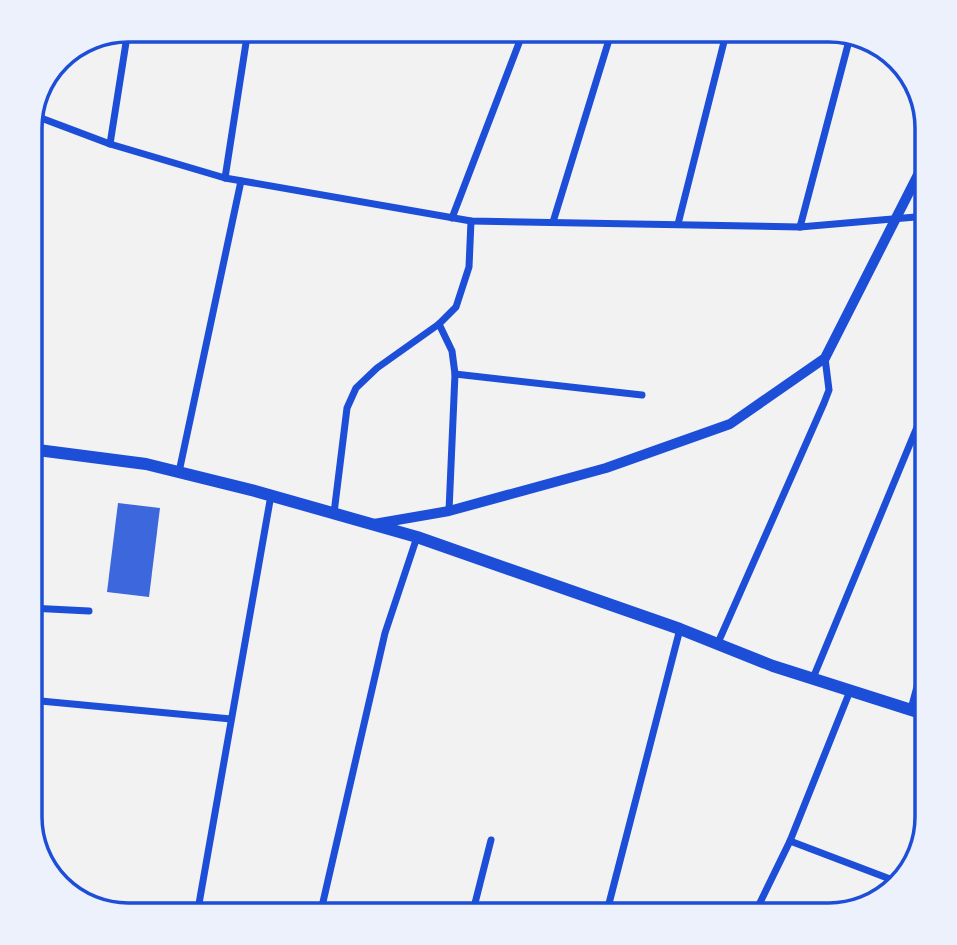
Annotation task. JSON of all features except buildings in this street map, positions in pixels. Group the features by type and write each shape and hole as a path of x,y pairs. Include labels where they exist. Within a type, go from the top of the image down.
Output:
{"main road":[{"path":"42,451 146,464 271,495 417,537 680,629 773,666 915,710"}],"street":[{"path":"110,144 126,42"},
{"path":"225,178 246,42"},
{"path":"452,218 519,42"},
{"path":"553,222 608,42"},
{"path":"678,224 724,42"},
{"path":"800,227 848,44"},
{"path":"43,119 110,144 225,178 471,221 800,227 915,217"},
{"path":"179,472 241,181"},
{"path":"373,524 449,511 606,468 730,425 825,358 915,182"},
{"path":"334,513 347,408 356,388 377,368 439,324 456,307 469,267 471,221"},
{"path":"439,324 452,351 455,374 449,511"},
{"path":"717,645 829,390 825,358"},
{"path":"455,374 642,395"},
{"path":"813,678 915,432"},
{"path":"199,903 271,495"},
{"path":"323,903 385,633 417,537"},
{"path":"42,609 89,611"},
{"path":"609,903 680,629"},
{"path":"760,903 790,841 850,691"},
{"path":"911,709 915,694"},
{"path":"42,701 231,719"},
{"path":"475,903 492,840"},
{"path":"790,841 889,879"}]}
